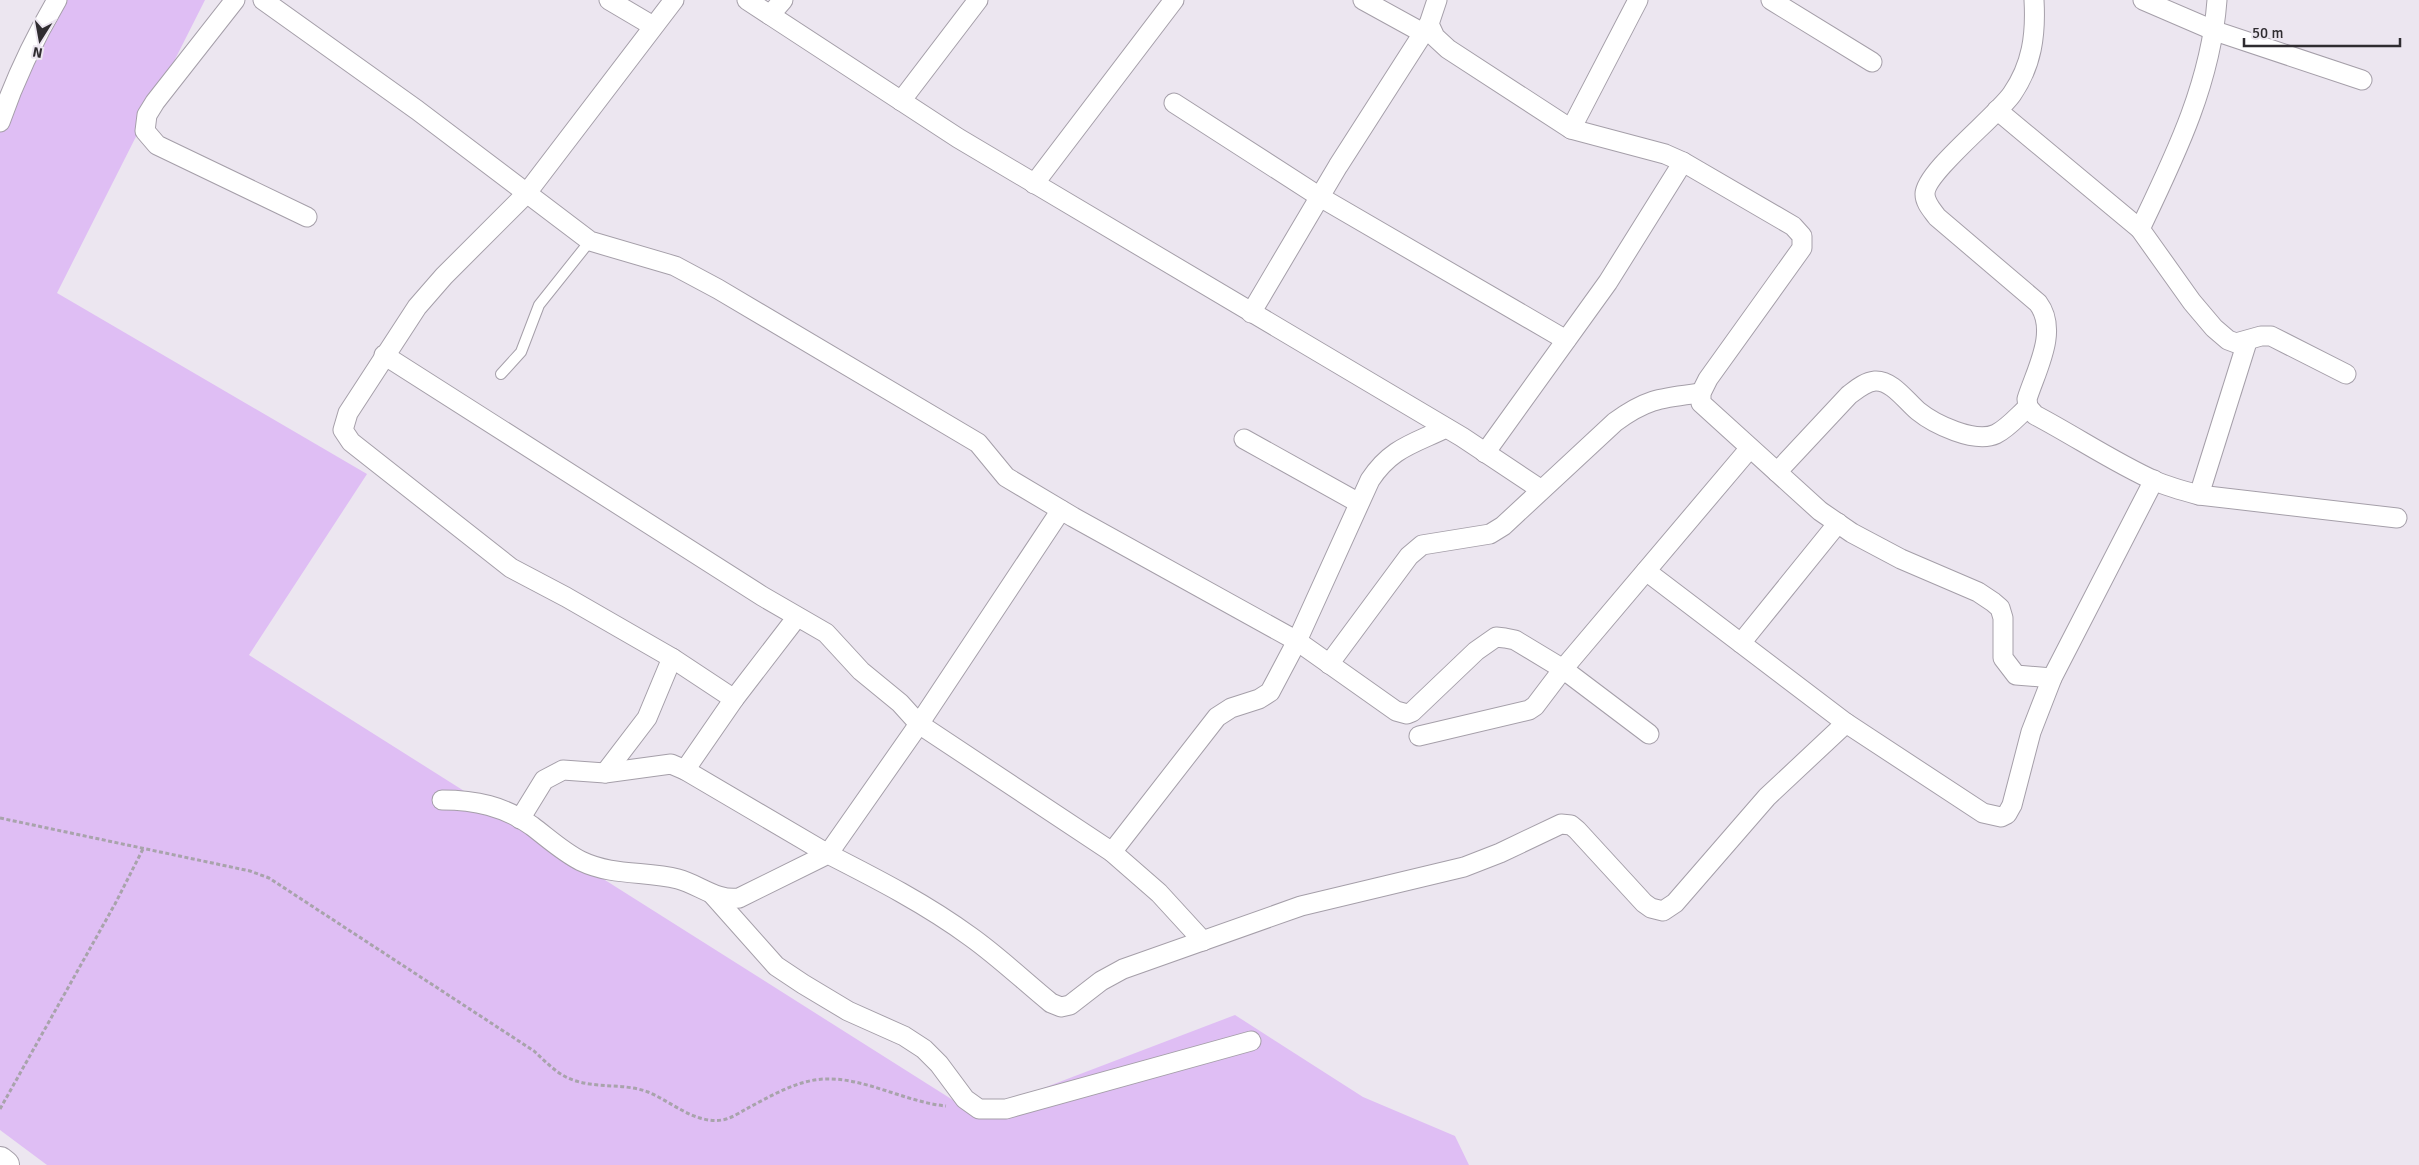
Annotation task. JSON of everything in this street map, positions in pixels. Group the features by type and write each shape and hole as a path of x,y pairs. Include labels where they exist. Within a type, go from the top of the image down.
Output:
{"street":[{"path":"0,122 21,68 57,0"},
{"path":"235,0 155,102 147,115 145,131 157,145 307,217"},
{"path":"263,0 417,110 590,241 675,266 718,289 978,443 1006,477 1061,510 1296,641 1396,711 1407,714 1418,708 1476,650 1496,638 1515,640 1563,669 1649,734"},
{"path":"609,0 653,26"},
{"path":"674,0 526,194 444,276 417,307 384,355 344,422 343,430 350,442 511,568 566,597 672,658 734,698"},
{"path":"747,0 901,101 1034,184 1446,428 1540,490"},
{"path":"770,15 783,0"},
{"path":"901,101 978,0"},
{"path":"1034,184 1174,0"},
{"path":"1362,0 1426,28 1448,49 1572,129 1665,154 1683,162 1793,226 1802,236 1802,248 1708,379 1701,393 1701,403 1820,511 1852,533 1901,559 1978,592 1993,602 2000,608 2003,618 2003,658 2009,668 2016,675 2052,678"},
{"path":"1252,313 1320,197 1426,28 1436,0"},
{"path":"1572,129 1638,0"},
{"path":"1771,0 1872,62"},
{"path":"2034,0 2034,45 2025,71 2011,95 1940,169 1929,182 1925,192 1926,202 1937,218 2038,303 2046,313 2047,336 2027,399 2028,407 2035,415 2154,480 2199,495 2397,518"},
{"path":"2143,0 2215,31 2362,80"},
{"path":"2140,229 2178,151 2199,96 2215,31 2217,0"},
{"path":"1174,103 1320,197 1566,340"},
{"path":"1997,110 2140,229 2214,328 2228,340 2236,343 2247,342 2261,336 2271,336 2346,374"},
{"path":"1485,453 1608,282 1683,162"},
{"path":"2199,495 2247,342"},
{"path":"384,355 826,634 861,671 900,703 919,724 1112,852 1136,871 1160,893 1203,941"},
{"path":"1777,472 1849,395 1862,385 1876,381 1887,383 1919,412 1937,423 1967,435 1981,437 1995,435 2028,407"},
{"path":"1329,664 1409,556 1422,545 1490,534 1504,526 1540,490 1615,422 1635,408 1654,399 1701,393"},
{"path":"1112,852 1218,717 1231,708 1259,699 1270,692 1296,641 1359,503 1381,463 1395,452 1446,428"},
{"path":"1244,439 1359,503"},
{"path":"1419,736 1528,710 1535,706 1563,669 1750,448"},
{"path":"1646,571 1846,723 1983,813 2001,817 2007,814 2012,805 2032,732 2052,678 2154,480"},
{"path":"442,800 464,800 492,806 520,819 581,861 608,870 680,880 728,899 739,898 828,854 919,724 1061,510"},
{"path":"1741,643 1838,523"},
{"path":"685,770 734,698 797,616"},
{"path":"605,773 647,718 672,658"},
{"path":"520,819 537,790 555,773 563,770 605,773 671,764 685,770 828,854 900,892 944,918 972,938 1051,1003 1060,1007 1070,1005 1123,968 1301,906 1395,885 1478,862 1556,826 1566,824 1577,830 1644,902 1651,908 1663,911 1675,903 1767,797 1846,723"},
{"path":"712,894 776,966 833,1002 904,1036 924,1049 940,1064 965,1099 979,1109 1006,1109 1251,1041"},
{"path":"0,1161 5,1165"}],"lane":[{"path":"501,374 521,352 539,305 590,241"}],"path":[{"path":"0,818 144,847 250,871 269,878 534,1051 565,1076 582,1083 641,1090 697,1117 712,1121 724,1120 808,1081 823,1079 841,1080 940,1105 979,1109"},
{"path":"0,1109 115,904 144,847"}],"shaded area":[{"path":"66,0 205,0 57,293 367,474 249,655 975,1114 1235,1015 1363,1097 1455,1136 1469,1165 47,1165 0,1130 0,118"}]}
